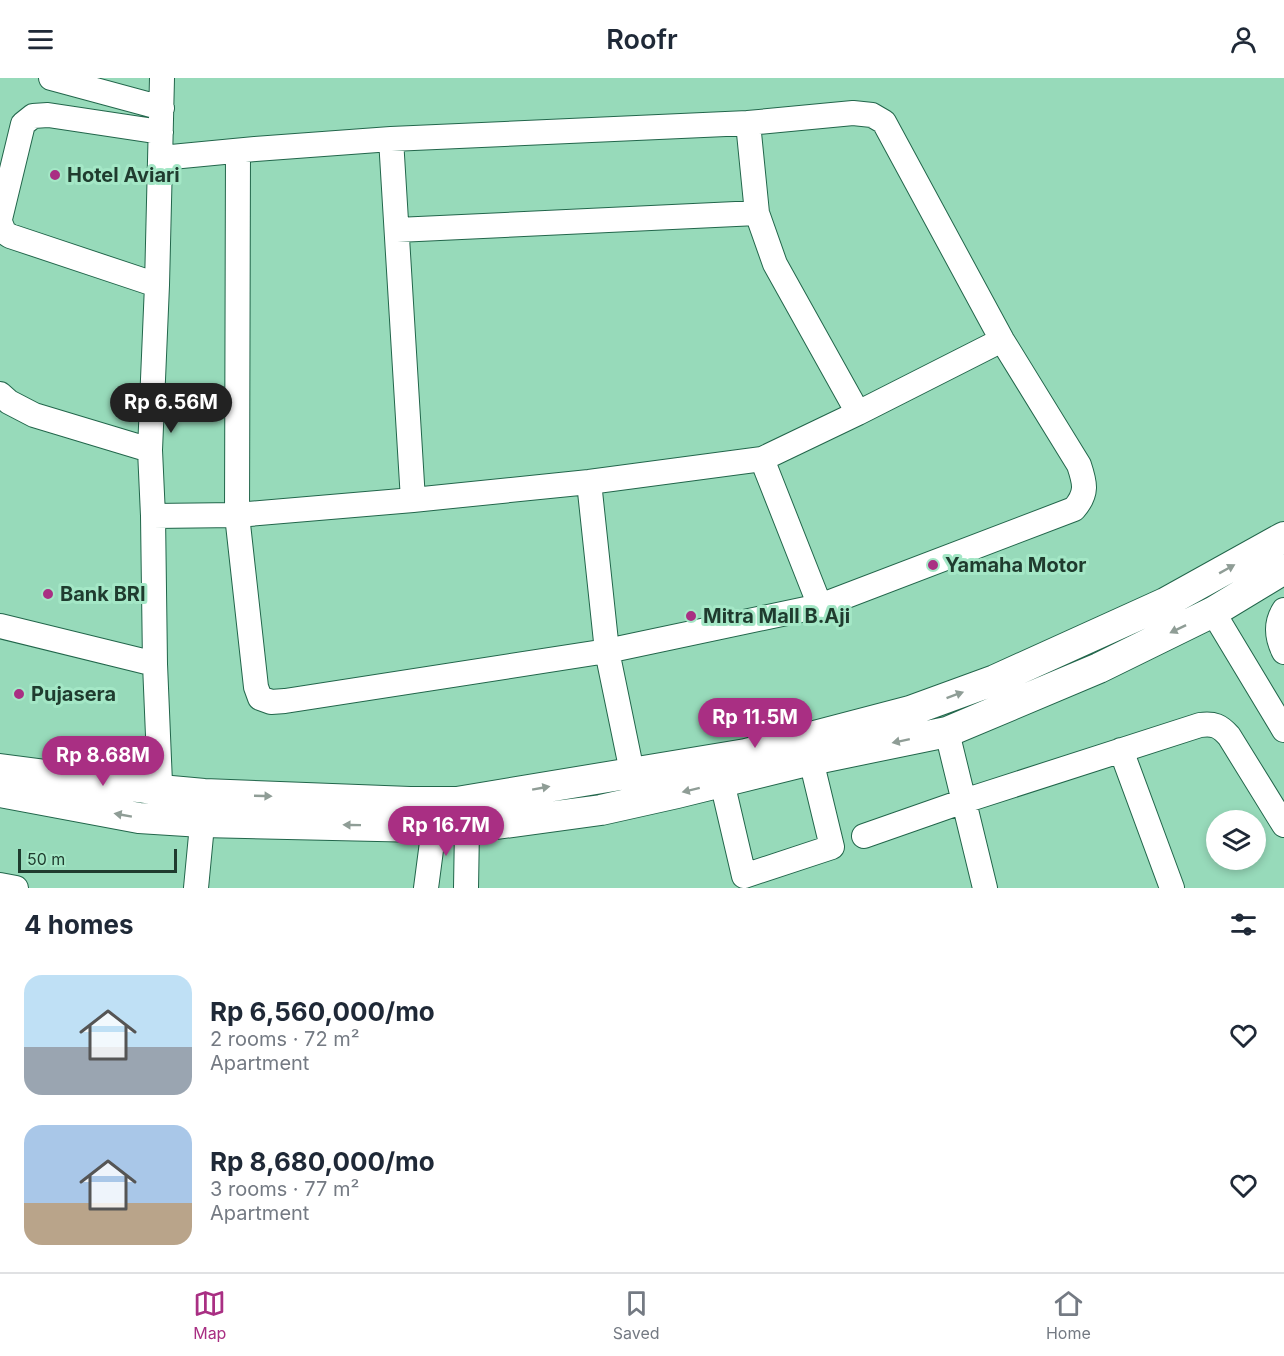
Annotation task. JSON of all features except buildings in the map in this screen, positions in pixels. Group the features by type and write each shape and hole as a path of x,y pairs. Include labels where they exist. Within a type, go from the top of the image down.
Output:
{"main road":[{"path":"0,792 139,818 162,820 203,808 457,802 746,754 910,711 995,680 1165,603 1284,537"},
{"path":"0,769 160,790 203,808 434,827 467,828 600,810 677,794 811,760 947,732 1099,668 1213,612 1284,569"},
{"path":"995,680 1006,707"}],"street":[{"path":"51,78 162,108"},
{"path":"162,78 150,450 155,664 162,820"},
{"path":"161,158 238,150 391,139 748,123 853,113 872,115 884,122 1002,340 1078,465 1083,479 1082,501 1074,509 820,606 607,651 308,698 271,702 260,698 256,687 237,515 238,150"},
{"path":"157,285 10,236 4,232 0,220 23,124 33,116 48,115 161,132"},
{"path":"748,123 757,213 775,264 858,413"},
{"path":"391,139 412,500"},
{"path":"397,230 757,213"},
{"path":"153,516 237,515 412,500 589,482 762,459 1002,340"},
{"path":"0,394 9,402 33,415 150,450"},
{"path":"762,459 820,606"},
{"path":"589,482 607,651 632,772"},
{"path":"1284,610 1278,624 1278,635 1284,652"},
{"path":"1213,612 1284,730"},
{"path":"0,626 155,664"},
{"path":"864,836 1121,750 1200,725 1214,724 1229,736 1284,825"},
{"path":"947,732 985,888"},
{"path":"1121,750 1172,888"},
{"path":"722,782 744,876 832,847 811,760"},
{"path":"196,888 203,808"},
{"path":"426,888 434,827"},
{"path":"466,888 467,828"},
{"path":"0,885 16,888"}],"place":[{"name":"Hotel Aviari","path":"55,175"},
{"name":"Yamaha Motor","path":"933,565"},
{"name":"Bank BRI","path":"48,594"},
{"name":"Mitra Mall B.Aji","path":"691,616"},
{"name":"Pujasera","path":"19,694"}]}
